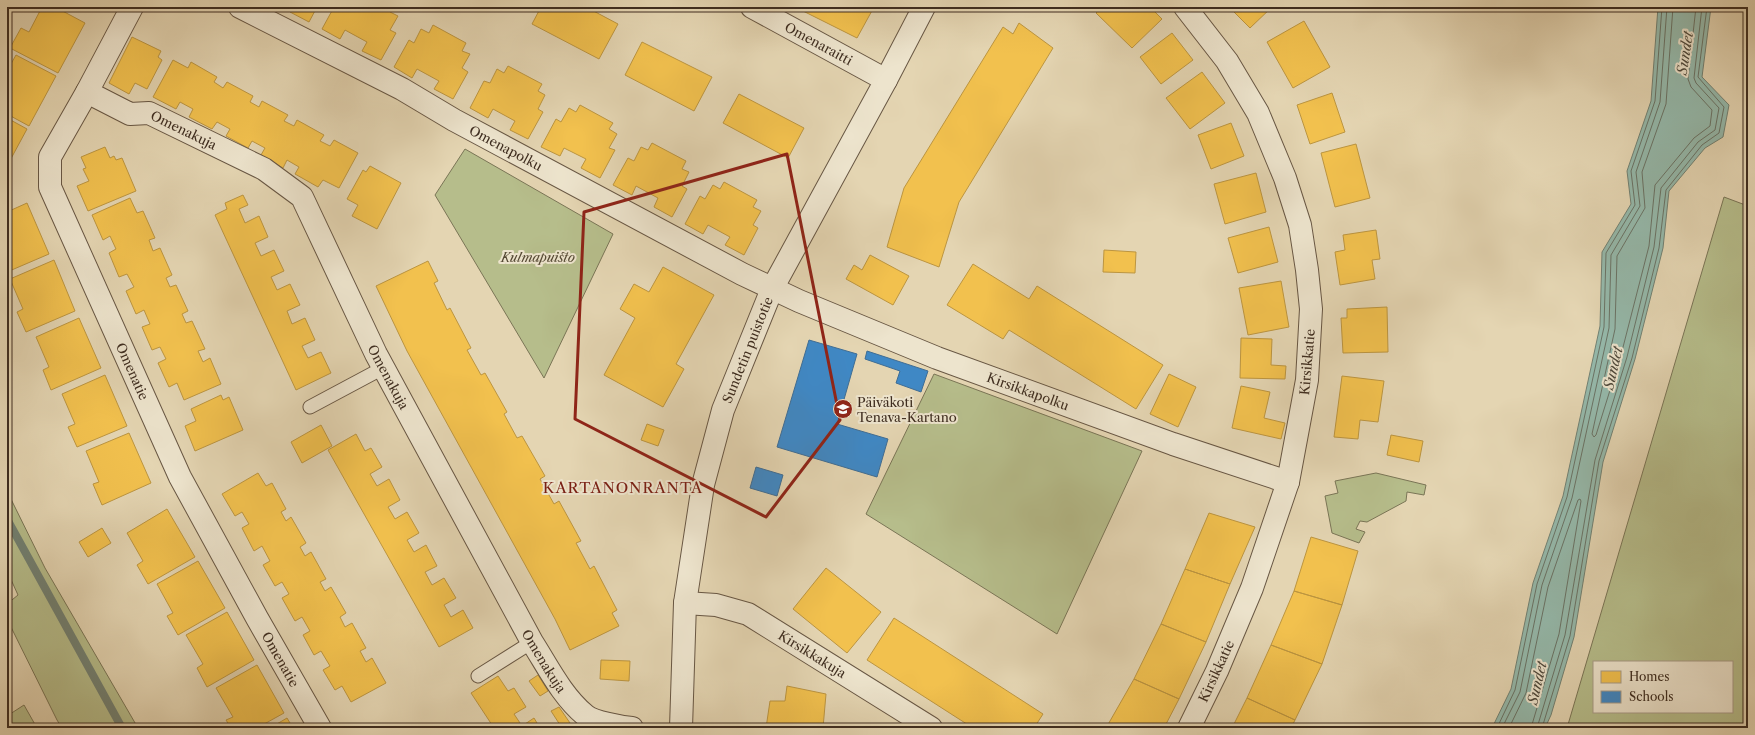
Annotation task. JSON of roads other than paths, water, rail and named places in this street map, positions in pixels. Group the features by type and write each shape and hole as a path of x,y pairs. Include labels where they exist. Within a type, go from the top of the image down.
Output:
{"street":[{"name":"Omenatie","path":"132,7 87,92 50,157 50,187 180,477 257,618 320,728"},
{"name":"Omenapolku","path":"240,7 402,89 454,120 735,270 772,288"},
{"name":"Omenaraitti","path":"752,7 886,80"},
{"name":"Sundetin puistotie","path":"681,728 685,602 703,486 723,410 772,288 886,80 924,7"},
{"name":"Kirsikkatie","path":"1185,7 1228,61 1258,113 1285,178 1300,225 1311,309 1307,380 1288,482 1252,588 1218,671 1189,728"},
{"name":"Omenakuja","path":"87,92 130,114 149,113 264,168 302,197 383,368 532,642 560,688 586,716 618,727 632,728"},
{"name":"Kirsikkapolku","path":"772,288 799,302 944,361 1130,429 1288,482"},
{"name":"Kirsikkakuja","path":"685,602 716,605 748,614 931,728"}],"lane":[{"path":"310,408 383,368"},
{"path":"478,676 532,642"}],"water":[{"name":"Sundet","path":"1658,7 1711,7 1702,77 1729,105 1723,137 1705,148 1669,191 1663,248 1635,359 1603,462 1574,637 1551,715 1545,728 1492,728 1511,689 1533,583 1563,496 1600,326 1602,252 1631,204 1627,171 1651,101"}],"waterway":[{"path":"7,519 122,728"}],"place":[{"name":"Päiväkoti Tenava-Kartano","path":"843,409"}],"district":[{"name":"KARTANONRANTA","path":"623,488"}],"park label":[{"name":"Kulmapuisto","path":"538,257"}]}
